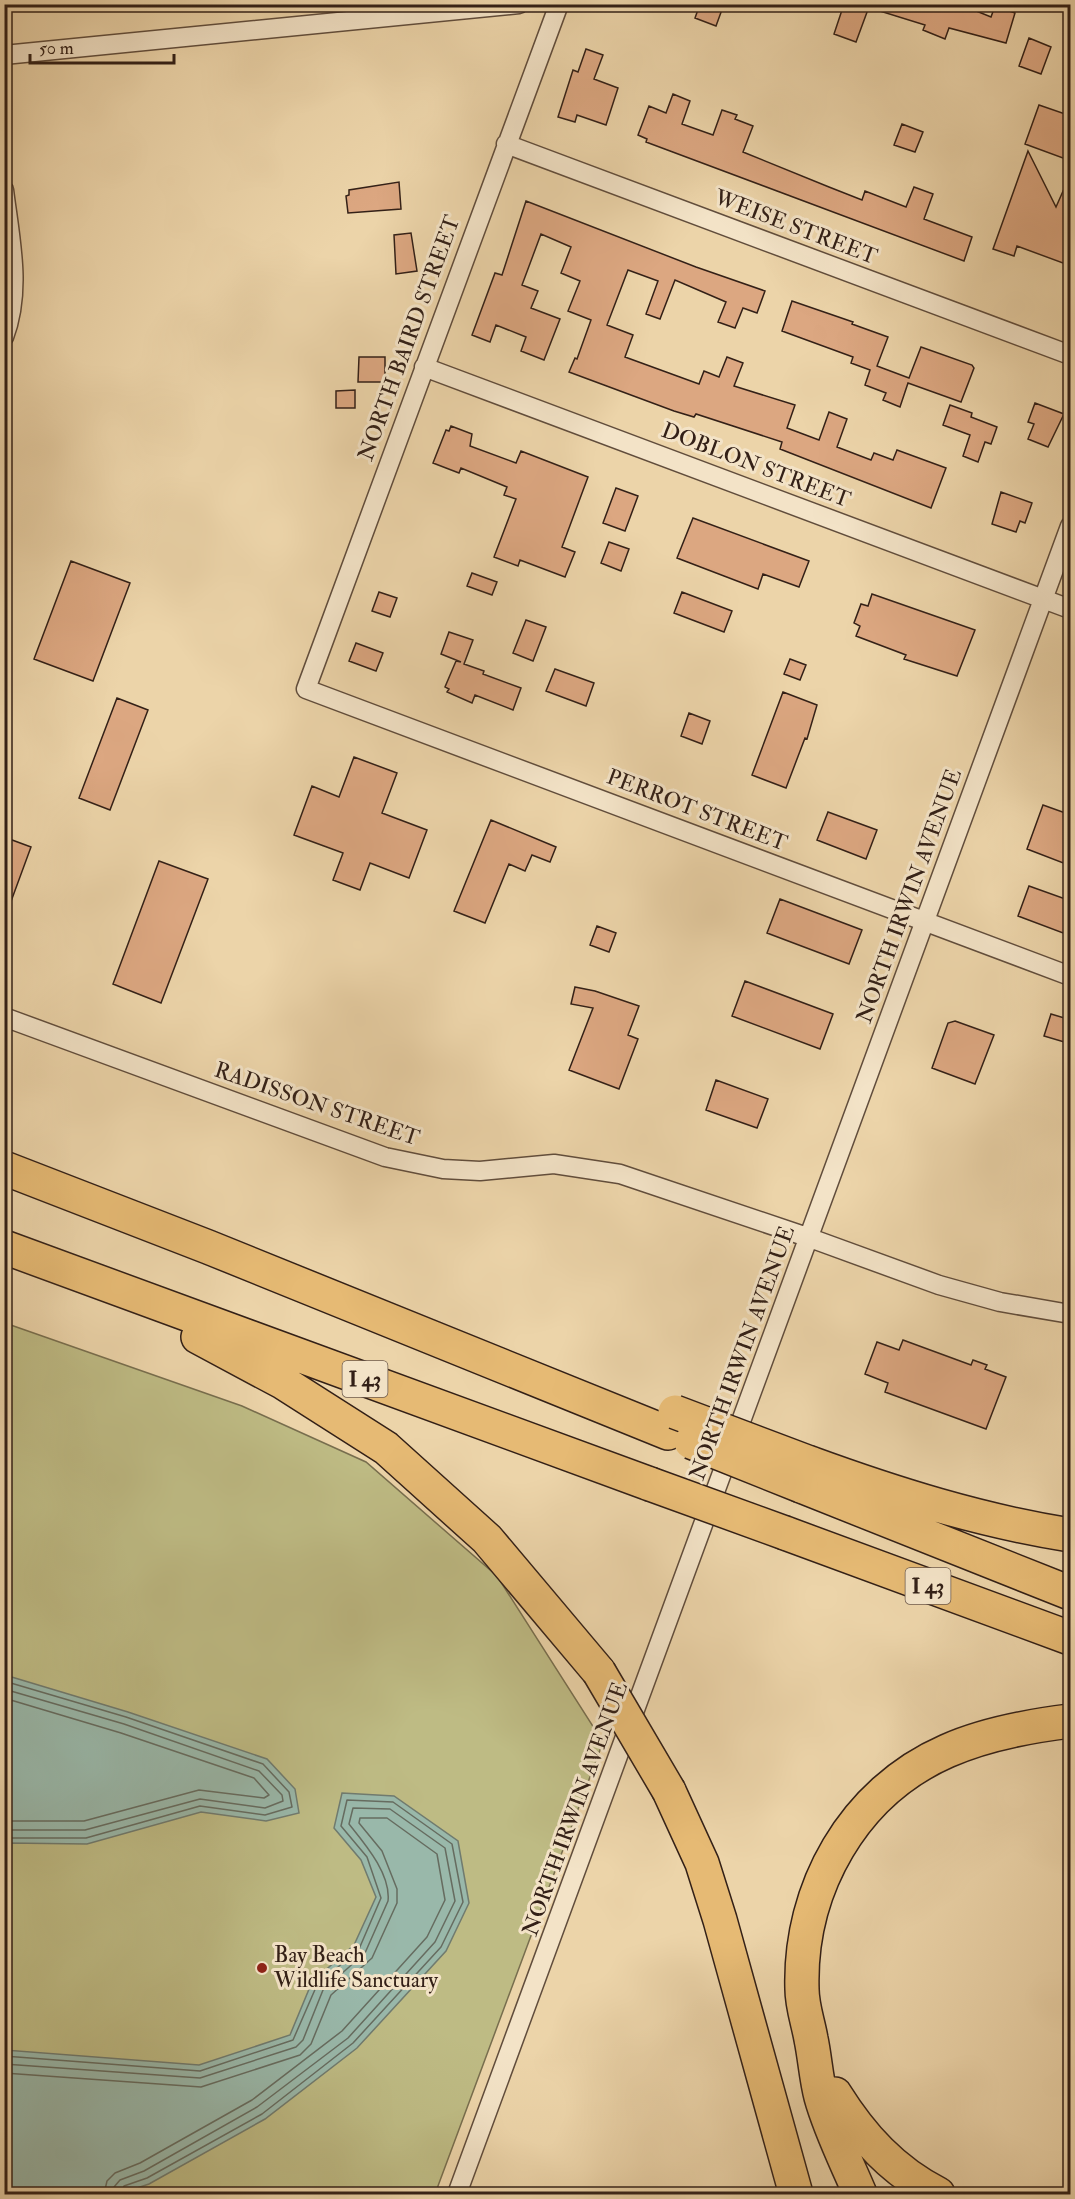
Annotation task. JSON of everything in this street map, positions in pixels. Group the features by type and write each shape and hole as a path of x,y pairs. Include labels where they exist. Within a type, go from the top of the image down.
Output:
{"highway":[{"name":"I 43","path":"4,1168 323,1294 806,1475 1071,1593"},
{"name":"I 43","path":"4,1247 1071,1638"},
{"path":"79,1275 164,1321 224,1349 284,1383 386,1448 487,1539 599,1672 669,1791 702,1863 796,2194"},
{"path":"806,1475 872,1486 982,1518 1071,1535"},
{"path":"860,2194 821,2097 802,1992 804,1941 812,1906 827,1866 842,1838 866,1808 917,1767 947,1751 1012,1731 1071,1721"},
{"path":"810,2036 829,2084 861,2133 888,2160 916,2183 938,2194"},
{"path":"778,2136 789,2194"}],"street":[{"path":"4,55 519,4"},
{"name":"NORTH BAIRD STREET","path":"306,689 559,4"},
{"name":"WEISE STREET","path":"506,144 1071,355"},
{"path":"4,190 14,274 13,301 4,337"},
{"name":"DOBLON STREET","path":"424,367 1071,609"},
{"name":"NORTH IRWIN AVENUE","path":"457,2194 1071,526"},
{"name":"PERROT STREET","path":"306,689 1071,976"},
{"name":"RADISSON STREET","path":"4,1017 395,1159 443,1169 480,1170 554,1164 591,1167 620,1174 810,1238 939,1286 1000,1302 1071,1314"}],"shaded area":[{"name":"Bay Beach Wildlife Sanctuary","path":"5,1323 242,1406 366,1462 497,1576 603,1742 435,2194 5,2194"}],"water":[{"path":"5,1675 128,1712 267,1759 295,1789 299,1813 266,1821 201,1812 87,1844 7,1843 5,1845"},
{"path":"342,1793 394,1796 458,1841 469,1903 446,1951 357,2048 265,2119 149,2184 119,2194 5,2194 5,2050 199,2065 290,2035 312,1982 354,1945 376,1897 361,1860 334,1828"}],"building":[{"path":"700,4 724,4 716,26 695,18"},
{"path":"844,4 870,4 856,42 834,34"},
{"path":"870,4 959,4 991,17 995,6 1015,13 1006,43 949,28 945,39 923,30 925,25 870,8"},
{"path":"1029,38 1051,47 1041,74 1019,66"},
{"path":"586,49 603,55 594,79 618,88 606,125 577,115 575,122 558,117 573,70 578,72"},
{"path":"673,94 690,101 682,124 713,135 722,110 737,115 735,119 753,126 743,152 862,200 865,191 906,207 914,187 933,194 924,219 972,237 964,261 646,142 647,139 638,135 649,106 666,113"},
{"path":"1039,105 1071,116 1071,161 1025,144"},
{"path":"902,124 923,132 915,152 894,145"},
{"path":"1028,151 1056,207 1071,173 1071,266 1017,246 1014,256 993,249"},
{"path":"399,182 401,209 348,213 346,196 349,195 349,190"},
{"path":"526,201 696,267 765,291 757,313 743,308 735,328 718,322 726,302 675,280 660,319 646,314 658,281 628,270 607,325 633,335 625,357 699,384 704,371 719,377 727,357 743,363 734,386 795,405 787,428 819,440 829,412 847,419 837,447 871,460 874,453 893,460 897,450 946,468 931,508 780,449 782,442 696,414 694,417 674,411 569,372 575,358 577,359 591,320 568,311 580,281 561,273 571,247 541,234 522,285 538,291 531,308 560,319 544,360 521,351 526,337 496,325 490,342 472,335 495,273 502,275"},
{"path":"411,233 417,271 396,274 394,235"},
{"path":"792,301 888,337 877,366 909,378 921,347 972,365 974,368 961,402 908,383 900,407 883,400 886,393 865,385 870,370 851,363 853,357 782,331"},
{"path":"359,357 385,357 385,382 358,382"},
{"path":"355,390 355,408 336,408 336,391"},
{"path":"1035,403 1064,414 1048,447 1028,439 1034,424 1028,422"},
{"path":"950,405 972,413 971,417 997,427 991,444 985,442 978,462 963,456 970,435 943,425"},
{"path":"451,426 472,434 470,446 516,463 521,451 588,477 562,547 575,552 565,577 520,560 518,566 494,557 516,499 504,495 507,487 461,468 459,473 433,463 446,430 449,431"},
{"path":"616,488 638,496 625,531 603,523"},
{"path":"1001,492 1032,503 1025,523 1020,521 1016,532 992,524"},
{"path":"693,518 809,561 799,587 763,574 758,589 677,558"},
{"path":"609,542 629,549 621,571 601,563"},
{"path":"71,561 130,583 93,681 34,659"},
{"path":"472,573 497,582 492,595 467,586"},
{"path":"379,592 397,598 390,617 372,611"},
{"path":"682,592 732,611 724,632 674,613"},
{"path":"872,594 975,630 957,676 904,659 906,655 856,636 860,626 854,623 861,604 868,606"},
{"path":"526,620 546,627 533,661 513,653"},
{"path":"449,632 473,640 464,664 484,671 483,674 521,688 513,710 475,695 472,703 447,692 449,689 445,687 456,661 461,662 441,654"},
{"path":"356,643 383,653 376,671 349,661"},
{"path":"790,659 806,665 800,680 784,674"},
{"path":"555,669 594,683 586,706 546,691"},
{"path":"783,692 817,705 807,739 805,738 786,788 752,775"},
{"path":"117,698 148,710 110,810 79,798"},
{"path":"689,713 710,721 702,744 681,736"},
{"path":"354,757 397,773 382,813 427,830 409,878 370,863 360,890 333,880 343,853 294,835 312,786 339,797"},
{"path":"1043,805 1071,815 1071,866 1027,849"},
{"path":"828,812 877,830 866,859 817,840"},
{"path":"491,820 556,847 550,862 532,855 525,871 509,864 485,923 454,911"},
{"path":"4,837 31,847 6,915 4,914"},
{"path":"159,861 208,879 161,1003 113,984"},
{"path":"1029,886 1071,901 1071,936 1018,916"},
{"path":"780,899 862,930 849,964 767,933"},
{"path":"597,926 616,933 609,952 590,945"},
{"path":"745,981 833,1014 820,1049 732,1016"},
{"path":"575,987 595,991 639,1006 628,1035 638,1039 619,1089 569,1070 593,1008 571,1004"},
{"path":"1051,1014 1071,1020 1071,1044 1044,1036"},
{"path":"955,1021 994,1035 975,1084 932,1068 948,1023"},
{"path":"716,1080 768,1099 757,1128 706,1110"},
{"path":"903,1340 971,1365 973,1360 987,1365 985,1369 1006,1377 986,1429 885,1392 888,1383 865,1374 877,1342 899,1350"}],"place":[{"name":"Bay Beach Wildlife Sanctuary","path":"262,1968"}]}
